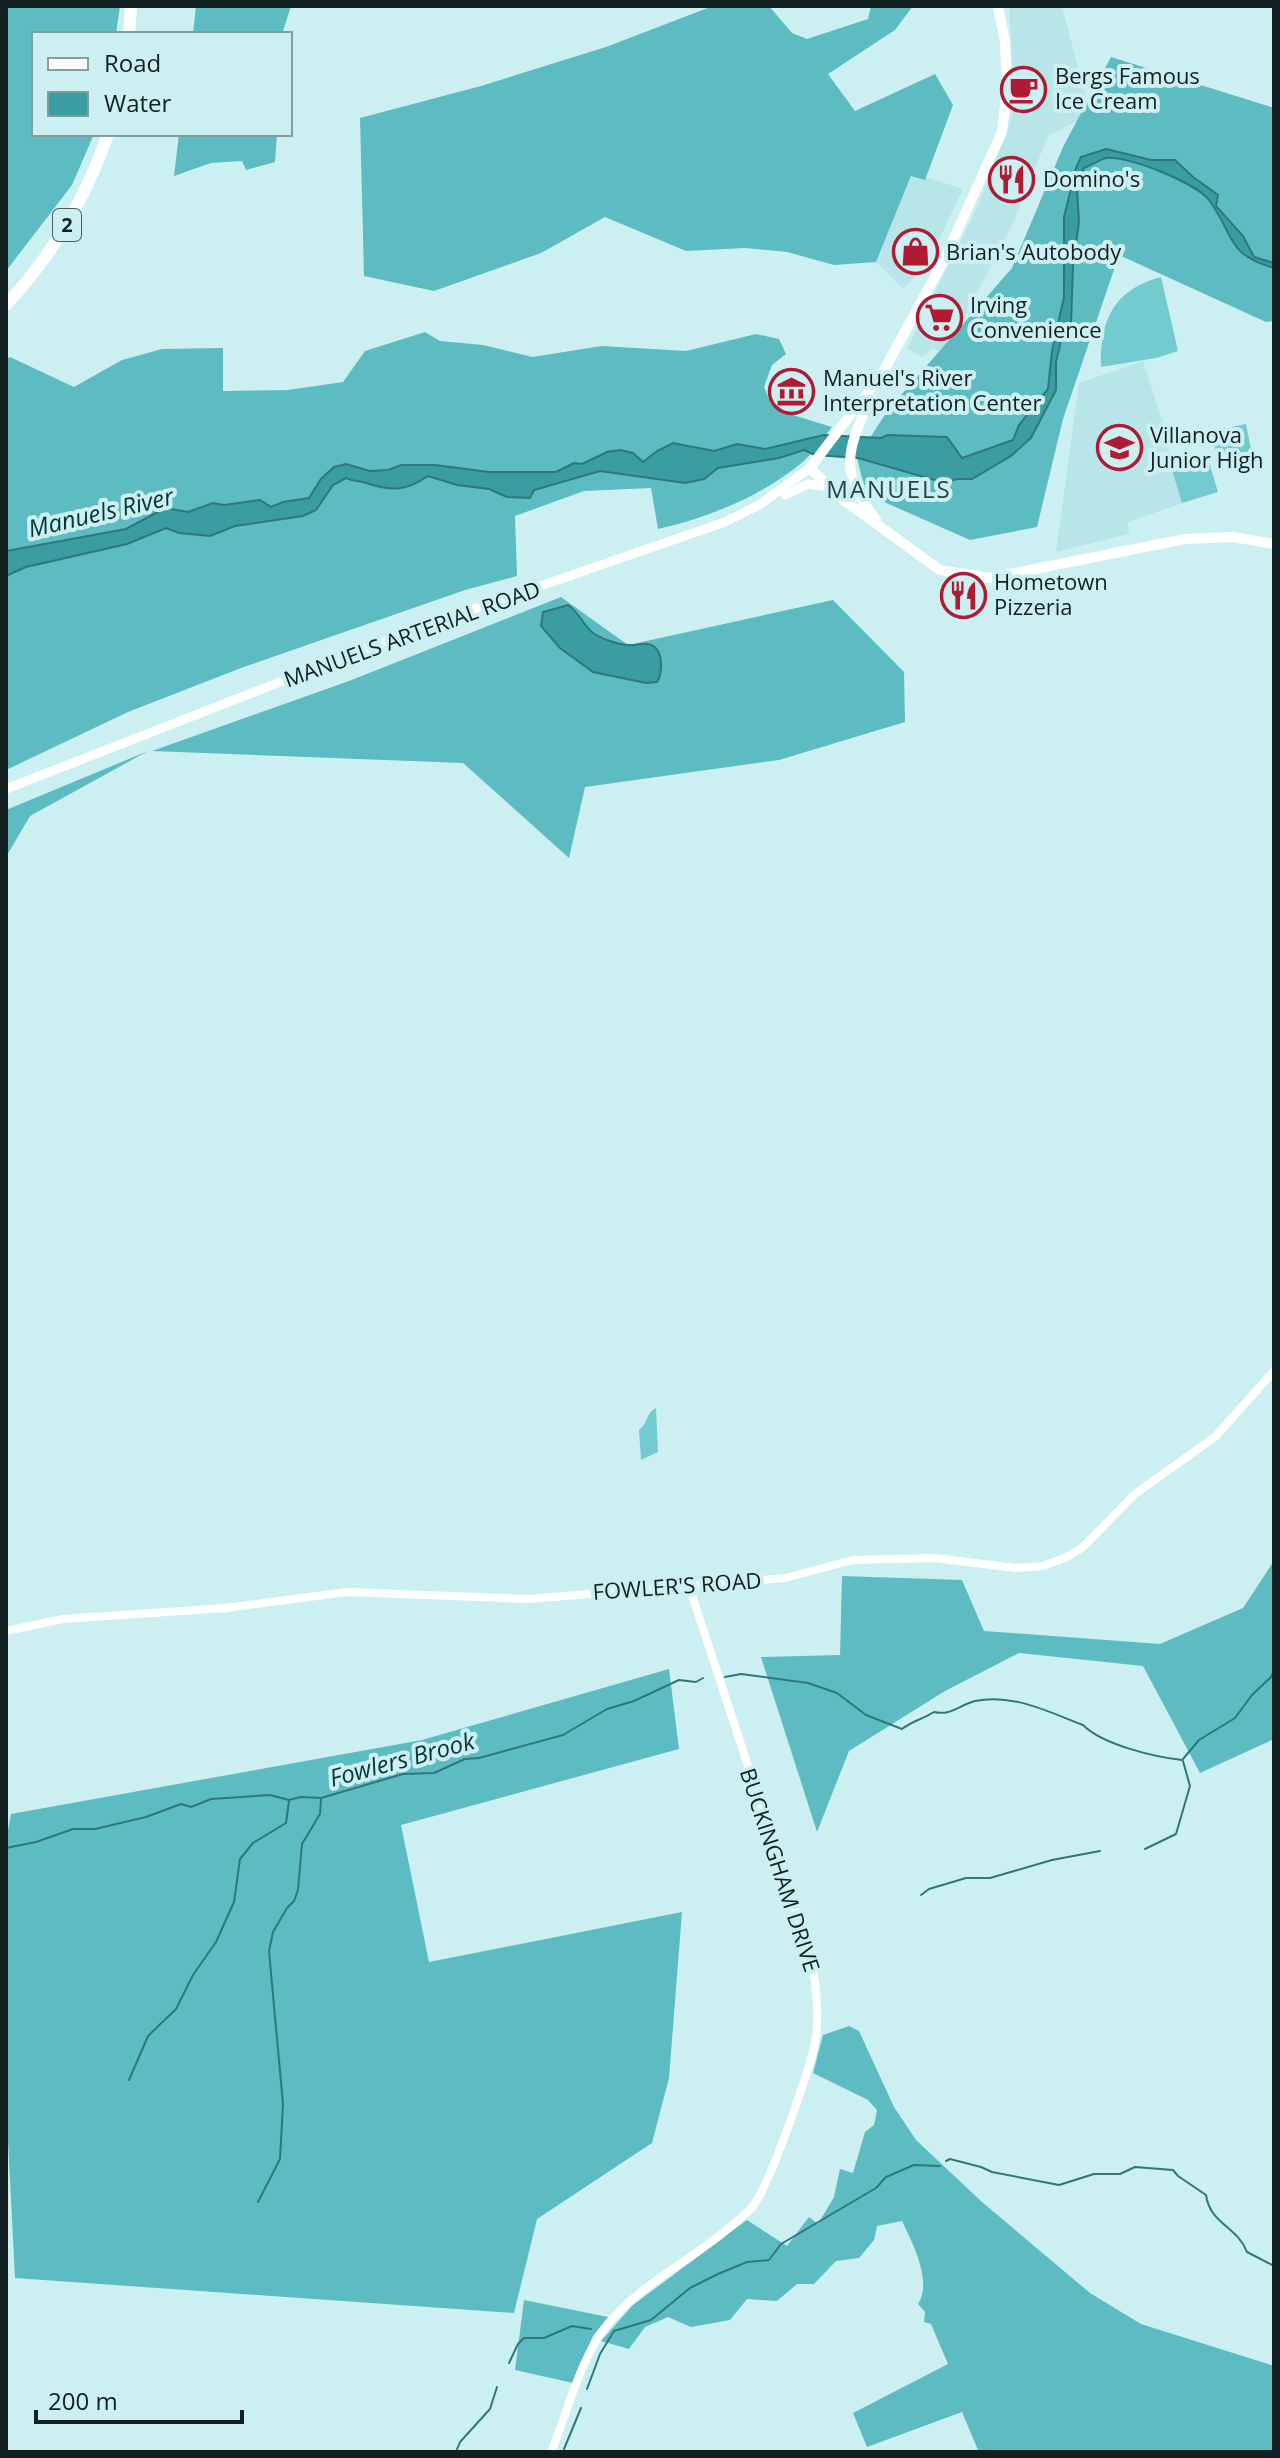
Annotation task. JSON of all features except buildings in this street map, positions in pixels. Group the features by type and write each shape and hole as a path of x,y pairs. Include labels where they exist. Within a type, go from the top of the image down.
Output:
{"highway":[{"path":"129,32 131,6"},
{"name":"2","path":"6,305 33,277 75,212 107,136"}],"main road":[{"path":"882,528 853,484 849,465 852,442 875,385 944,260 1002,132 1007,87 1005,42 998,6"},
{"path":"875,385 810,468 882,528 940,570 990,578 1185,539 1233,537 1274,544"},
{"name":"MANUELS ARTERIAL ROAD","path":"6,789 389,640 725,522 759,505 810,468"},
{"path":"759,505 808,484 830,487"}],"street":[{"name":"FOWLER'S ROAD","path":"6,1631 63,1619 226,1608 347,1592 528,1599 785,1578 853,1560 934,1558 1021,1569 1054,1563 1083,1547 1135,1494 1215,1437 1274,1371"},
{"name":"BUCKINGHAM DRIVE","path":"551,2452 593,2347 606,2326 624,2307 669,2271 713,2242 754,2206 774,2161 816,2038 817,1997 809,1952 689,1586"}],"shaded area":[{"path":"6,6 120,6 116,32 32,32 32,136 93,136 72,185 6,271"},
{"path":"196,6 291,6 283,32 193,32"},
{"path":"713,6 769,6 792,33 807,39 868,19 871,6 913,6 895,30 828,74 855,111 935,74 953,105 925,180 911,176 876,262 834,265 787,252 745,248 686,251 605,217 541,253 434,291 364,276 360,118 481,86 606,47"},
{"path":"1011,6 1062,6 1090,114 1048,136 1012,225 945,355 933,348 922,357 907,348 977,208 1011,121 1014,98"},
{"path":"1111,57 1274,108 1274,321 1266,322 1119,255 1063,419 1037,527 970,540 866,494 857,458 888,410 1012,268 1063,147"},
{"path":"179,136 277,136 275,162 246,170 242,161 211,163 174,176"},
{"path":"913,173 963,189 936,246 903,289 876,262"},
{"path":"1161,277 1178,351 1101,367 1103,335 1113,309 1132,290"},
{"path":"425,332 440,341 483,345 532,357 602,346 686,351 756,334 779,339 786,354 772,365 764,387 771,404 783,412 832,427 804,461 771,484 735,504 677,524 658,529 651,488 584,491 515,516 517,576 465,590 241,668 128,712 6,770 6,359 10,357 74,387 122,360 162,349 223,348 223,391 288,390 343,382 365,351"},
{"name":"Villanova Junior High","path":"1143,361 1166,432 1171,464 1183,503 1128,522 1129,534 1056,552 1079,383"},
{"path":"1246,424 1252,454 1218,461 1211,431"},
{"path":"1208,459 1218,492 1182,503 1172,470"},
{"path":"561,597 628,645 833,600 904,672 905,722 779,760 585,787 569,858 463,763 152,751 349,681"},
{"path":"148,751 30,816 6,857 6,810"},
{"path":"656,1408 658,1452 641,1460 639,1430"},
{"path":"1274,1561 1274,1739 1200,1773 1143,1666 1019,1653 945,1691 849,1751 817,1832 761,1657 840,1655 842,1576 962,1580 984,1631 1160,1644 1243,1608"},
{"path":"669,1669 679,1749 401,1825 429,1962 682,1912 669,2078 652,2143 537,2219 514,2313 15,2278 6,2102 6,1841 11,1814 422,1740"},
{"path":"849,2026 859,2031 894,2107 916,2140 982,2202 1090,2293 1141,2324 1274,2366 1274,2452 982,2452 978,2450 962,2412 867,2447 853,2413 948,2364 931,2324 924,2322 925,2312 918,2304 922,2295 922,2274 902,2221 877,2226 874,2240 859,2258 836,2261 814,2284 797,2284 777,2301 747,2299 730,2320 691,2327 668,2317 645,2327 629,2349 601,2341 633,2305 747,2220 787,2246 809,2217 818,2224 834,2197 840,2169 853,2173 865,2132 874,2125 877,2110 868,2100 813,2073 823,2035"},
{"path":"524,2300 608,2317 593,2336 573,2383 515,2370"}],"water":[{"path":"1106,149 1151,160 1175,160 1218,195 1216,206 1243,236 1254,257 1274,263 1274,268 1239,250 1209,200 1176,178 1116,158 1106,158 1084,168 1077,189 1079,222 1073,266 1071,324 1061,341 1056,362 1056,390 1031,438 1011,456 972,479 945,483 858,458 815,455 804,450 779,458 718,468 704,479 685,483 600,471 534,490 530,498 507,497 489,489 457,485 428,476 412,485 398,488 383,488 346,478 333,485 316,510 303,516 235,526 210,536 179,533 166,528 127,544 26,567 6,576 6,551 126,529 165,508 188,512 213,503 224,505 260,500 271,507 309,498 321,479 334,467 346,464 370,471 388,470 401,465 435,465 489,472 556,472 574,463 582,464 607,452 620,450 633,453 643,462 673,443 714,451 737,444 765,449 824,435 947,437 962,458 1013,440 1019,425 1048,389 1052,351 1064,297 1064,217 1076,168 1081,157"},
{"path":"568,605 593,633 601,637 625,645 653,646 661,660 657,682 646,683 593,672 560,648 541,626 543,612"}],"waterway":[{"name":"Fowlers Brook","path":"1183,1759 1199,1740 1235,1718 1274,1670"},
{"name":"Fowlers Brook","path":"725,1677 741,1674 808,1683 837,1693 866,1715 902,1729 934,1712 950,1711 975,1701 1016,1702 1083,1725 1116,1744 1182,1760"},
{"name":"Fowlers Brook","path":"6,1848 36,1842 73,1829 95,1829 146,1817 181,1804 191,1807 211,1799 270,1795 289,1800 321,1798 403,1774 434,1773 465,1759 563,1735 607,1709 634,1701 679,1680 696,1682 703,1678"},
{"path":"1145,1849 1176,1834 1190,1786 1183,1761"},
{"path":"258,2202 280,2159 283,2104 269,1951 273,1932 298,1890 302,1844 320,1814 321,1799"},
{"path":"129,2080 148,2036 176,2009 193,1975 216,1942 234,1902 240,1859 253,1843 286,1823 289,1801"},
{"path":"921,1895 929,1889 966,1878 990,1878 1052,1860 1100,1851"},
{"path":"946,2161 950,2159 992,2172 1059,2185 1094,2174 1120,2174 1135,2167 1173,2170 1206,2195 1208,2205 1218,2219 1237,2236 1247,2252 1274,2266"},
{"path":"587,2389 600,2354 614,2331 651,2320 690,2288 718,2274 747,2262 769,2260 781,2244 876,2188 886,2177 914,2165 940,2166"},
{"path":"509,2363 524,2338 544,2338 572,2326 591,2329"},
{"path":"456,2452 460,2442 490,2409 497,2387"},
{"path":"564,2449 581,2408"}],"place":[{"name":"Bergs Famous Ice Cream","path":"1024,89"},
{"name":"Domino's","path":"1012,179"},
{"name":"Brian's Autobody","path":"915,252"},
{"name":"Irving Convenience","path":"939,318"},
{"name":"Manuel's River Interpretation Center","path":"792,391"},
{"name":"Villanova Junior High","path":"1119,448"},
{"name":"Hometown Pizzeria","path":"963,595"}],"district":[{"name":"MANUELS","path":"889,490"}],"water label":[{"name":"Manuels River","path":"101,513"}]}
